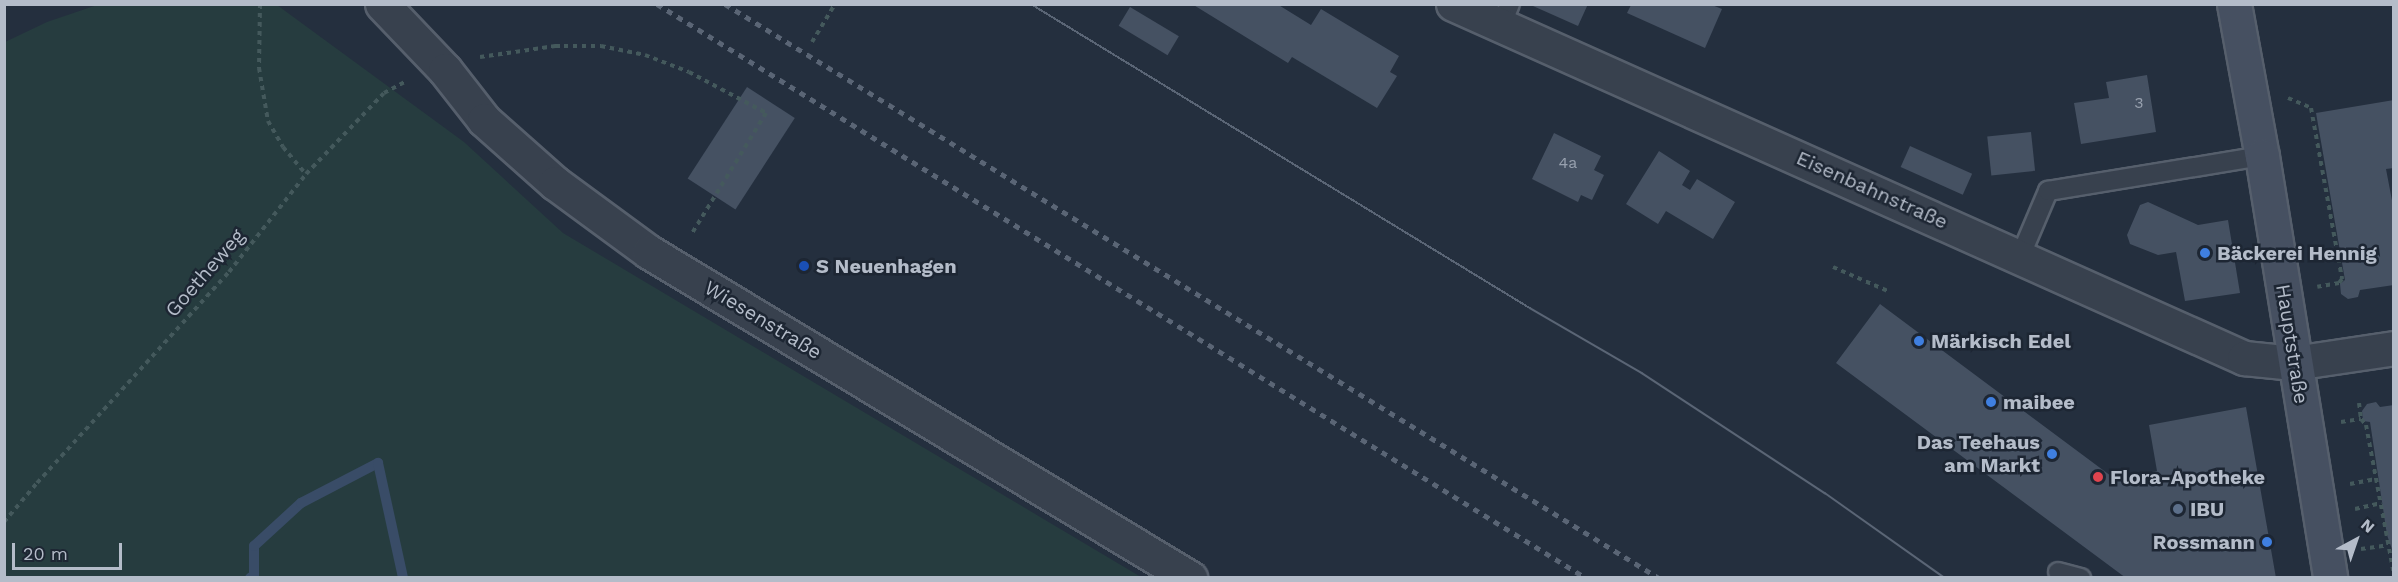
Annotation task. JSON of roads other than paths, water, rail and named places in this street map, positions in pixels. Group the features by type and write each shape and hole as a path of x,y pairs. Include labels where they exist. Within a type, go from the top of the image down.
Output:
{"main road":[{"name":"Hauptstraße","path":"2234,4 2262,156 2330,578"}],"street":[{"name":"Wiesenstraße","path":"382,4 445,70 484,120 555,183 672,266 1190,578"},
{"name":"Eisenbahnstraße","path":"1453,4 1506,15 2020,257 2244,358 2294,363 2394,348"}],"lane":[{"path":"2020,257 2048,192 2262,156"},
{"path":"2058,572 2081,578"}],"waterway":[{"path":"250,578 254,575 254,546 301,503 378,463 403,578"}],"tram line":[{"path":"1031,4 1530,308 1642,373 1825,493 1945,578"}],"railway":[{"path":"657,4 1586,578"},
{"path":"725,4 1659,578"}],"place":[{"name":"Bäckerei Hennig","path":"2205,253"},
{"name":"S Neuenhagen","path":"804,266"},
{"name":"Märkisch Edel","path":"1919,341"},
{"name":"maibee","path":"1991,402"},
{"name":"Das Teehaus am Markt","path":"2052,454"},
{"name":"Flora-Apotheke","path":"2098,477"},
{"name":"IBU","path":"2178,509"},
{"name":"Rossmann","path":"2267,542"}]}
